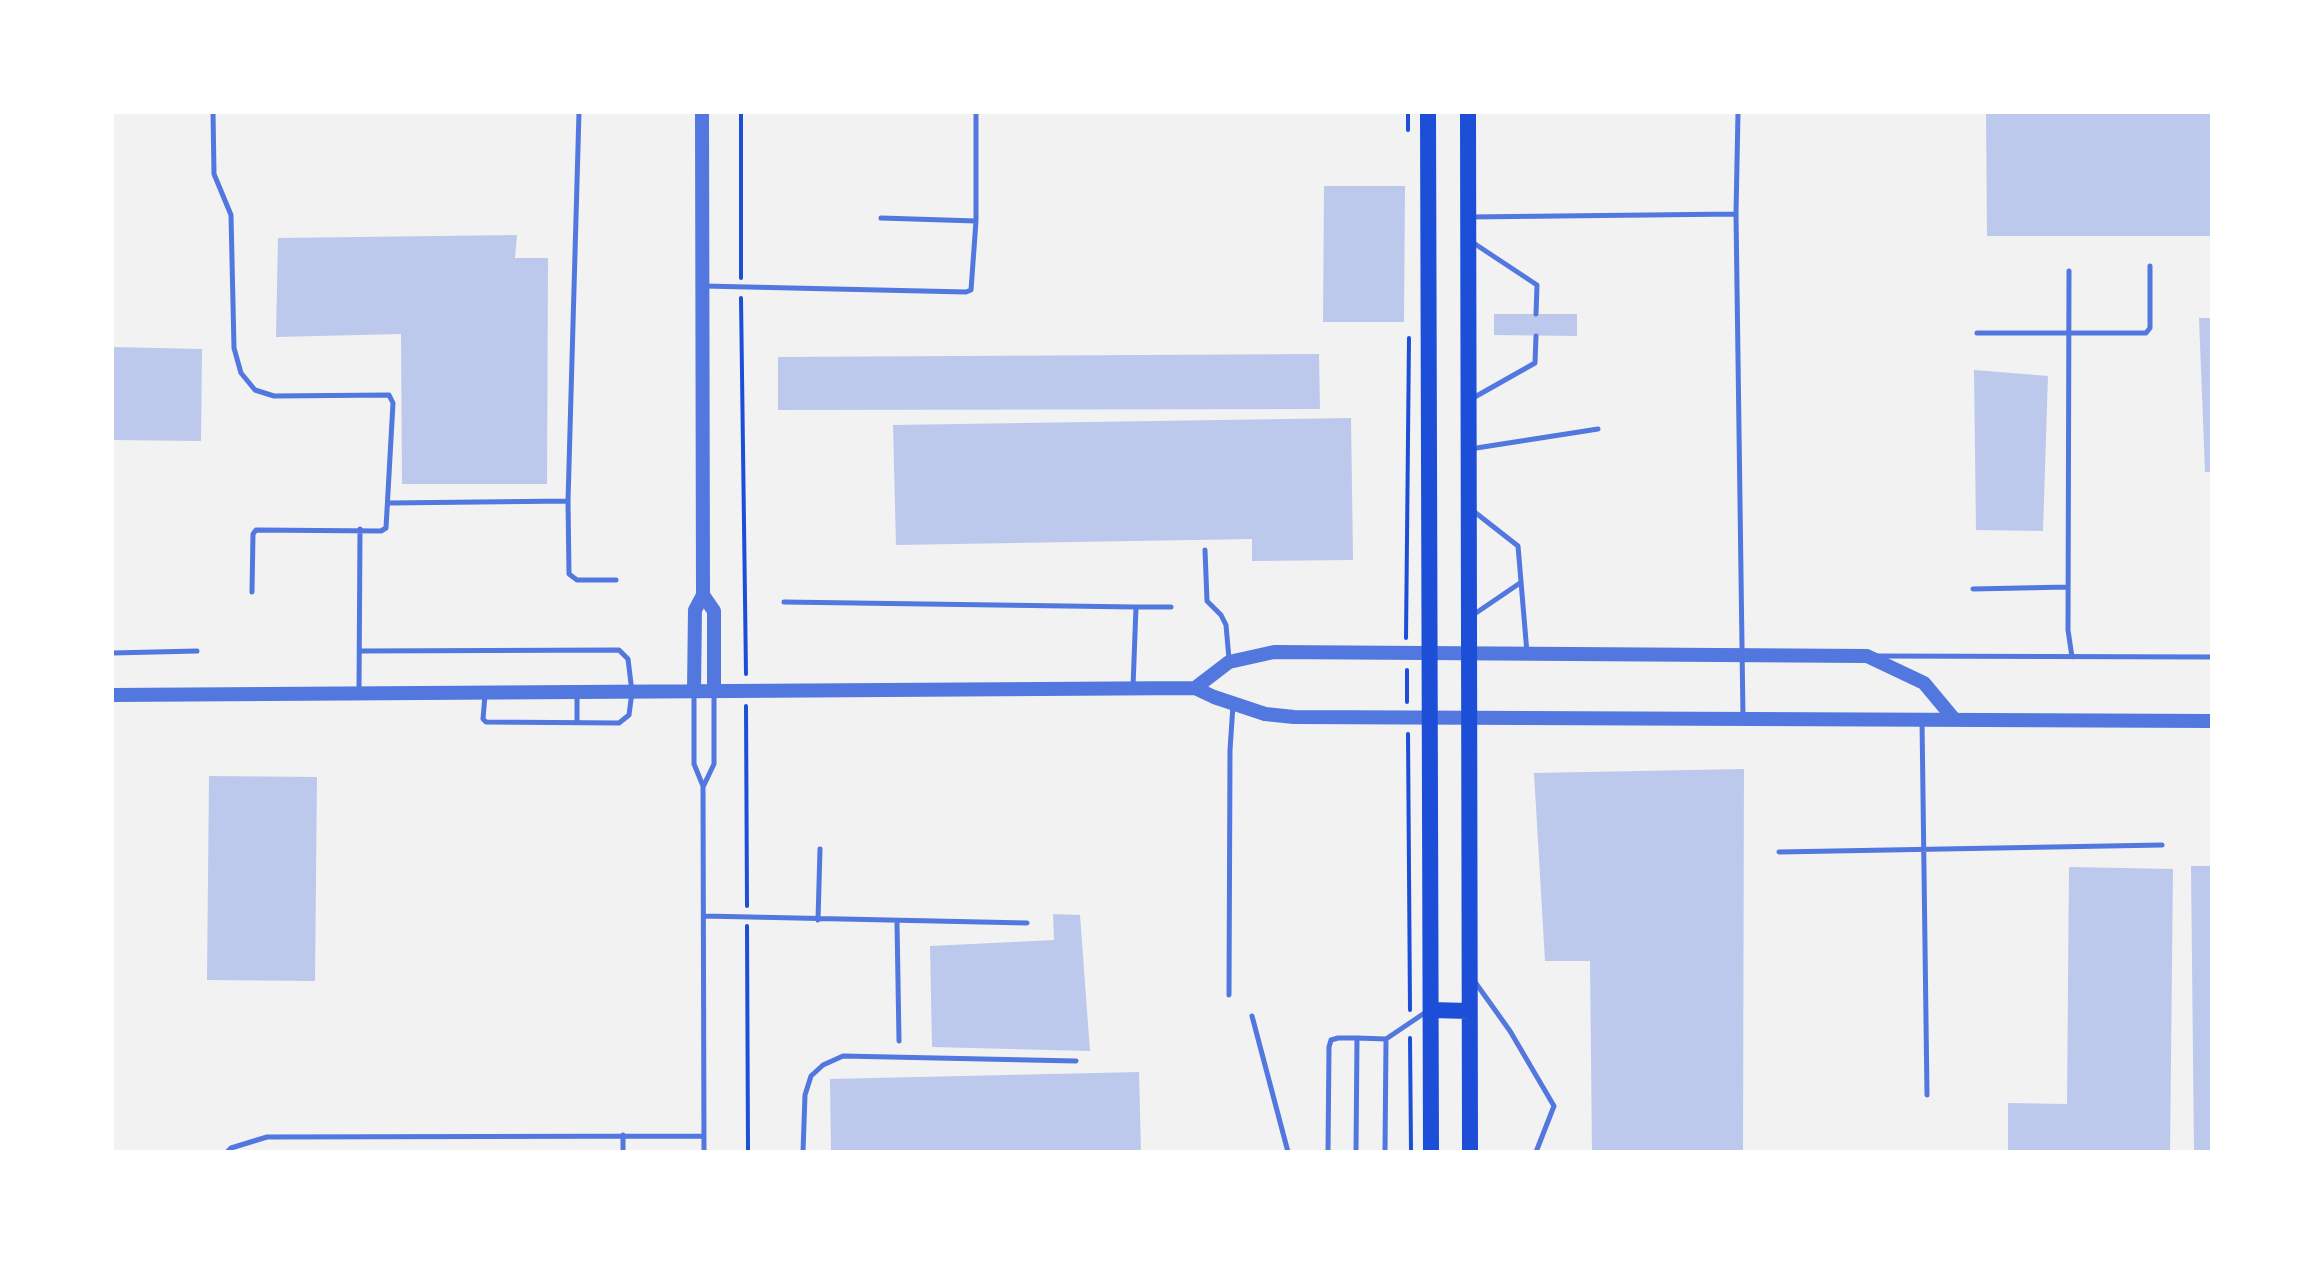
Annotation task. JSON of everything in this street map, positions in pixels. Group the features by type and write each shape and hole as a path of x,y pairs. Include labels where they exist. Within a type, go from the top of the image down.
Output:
{"main road":[{"path":"1428,112 1431,1152"},
{"path":"1468,112 1470,1152"},
{"path":"1431,1010 1469,1011"}],"street":[{"path":"694,691 695,610 703,595 702,112"},
{"path":"703,595 714,611 714,691"},
{"path":"1195,688 1229,662 1274,652 1867,656 1924,683 1954,719"},
{"path":"112,695 1195,688 1265,714 1294,717 2212,721"}],"lane":[{"path":"213,112 214,174 231,215 234,348 241,373 255,390 274,396 392,397 386,528 381,531 256,530 252,592"},
{"path":"579,112 568,501 569,574 577,580 616,580"},
{"path":"703,286 971,290 974,285 976,221 976,112"},
{"path":"1738,112 1736,214 1743,718"},
{"path":"1468,217 1736,214"},
{"path":"881,218 976,221"},
{"path":"1468,240 1537,285 1536,314"},
{"path":"1977,333 2146,333 2150,328 2150,266"},
{"path":"2069,271 2068,630 2072,657"},
{"path":"1469,400 1535,363 1536,336"},
{"path":"1469,449 1598,429"},
{"path":"389,503 568,501"},
{"path":"1469,508 1518,546 1527,654"},
{"path":"359,693 360,529"},
{"path":"1205,550 1207,601 1226,625 1229,662"},
{"path":"1469,618 1520,583"},
{"path":"1973,589 2068,587"},
{"path":"784,602 1171,607"},
{"path":"1133,688 1136,607"},
{"path":"360,651 619,650 628,659 632,692 629,715 619,723 486,722 483,719 485,693"},
{"path":"112,653 197,651"},
{"path":"1867,656 2212,657"},
{"path":"694,691 694,764 703,786 704,1152"},
{"path":"703,786 714,764 714,691"},
{"path":"577,692 577,722"},
{"path":"1229,995 1233,704"},
{"path":"1922,719 1927,1095"},
{"path":"1779,852 2162,845"},
{"path":"818,920 820,849"},
{"path":"704,916 1027,923"},
{"path":"897,922 899,1041"},
{"path":"1470,974 1510,1031 1554,1106 1536,1152"},
{"path":"1328,1152 1331,1040 1386,1039 1431,1010"},
{"path":"1252,1016 1288,1152"},
{"path":"1356,1152 1357,1038"},
{"path":"1385,1152 1386,1039"},
{"path":"803,1152 805,1095 811,1076 823,1065 843,1056 1076,1061"},
{"path":"623,1135 623,1152"},
{"path":"227,1152 267,1137 704,1136"}],"path":[{"path":"741,112 748,1152"},
{"path":"1408,112 1408,142"},
{"path":"1409,324 1407,653 1411,1152"}],"building":[{"path":"1986,112 2212,112 2212,236 1987,236"},
{"path":"1324,186 1405,186 1404,322 1323,322"},
{"path":"517,235 515,258 548,258 547,484 402,484 401,334 276,337 278,238"},
{"path":"1494,314 1577,314 1577,336 1494,335"},
{"path":"2199,318 2212,318 2212,472 2205,472"},
{"path":"112,347 202,349 201,441 112,440"},
{"path":"1319,354 1320,409 778,410 778,357"},
{"path":"1974,370 2048,376 2043,531 1976,530"},
{"path":"1351,418 1353,560 1252,561 1252,539 896,545 893,425"},
{"path":"1744,769 1743,1152 1592,1152 1590,961 1545,961 1534,773"},
{"path":"209,776 317,777 315,981 207,980"},
{"path":"2191,866 2212,866 2212,1152 2194,1152"},
{"path":"2069,867 2173,869 2170,1152 2008,1152 2008,1103 2067,1104"},
{"path":"1053,914 1080,915 1090,1051 932,1047 930,946 1054,940"},
{"path":"1139,1072 1141,1152 831,1152 830,1079"}]}
